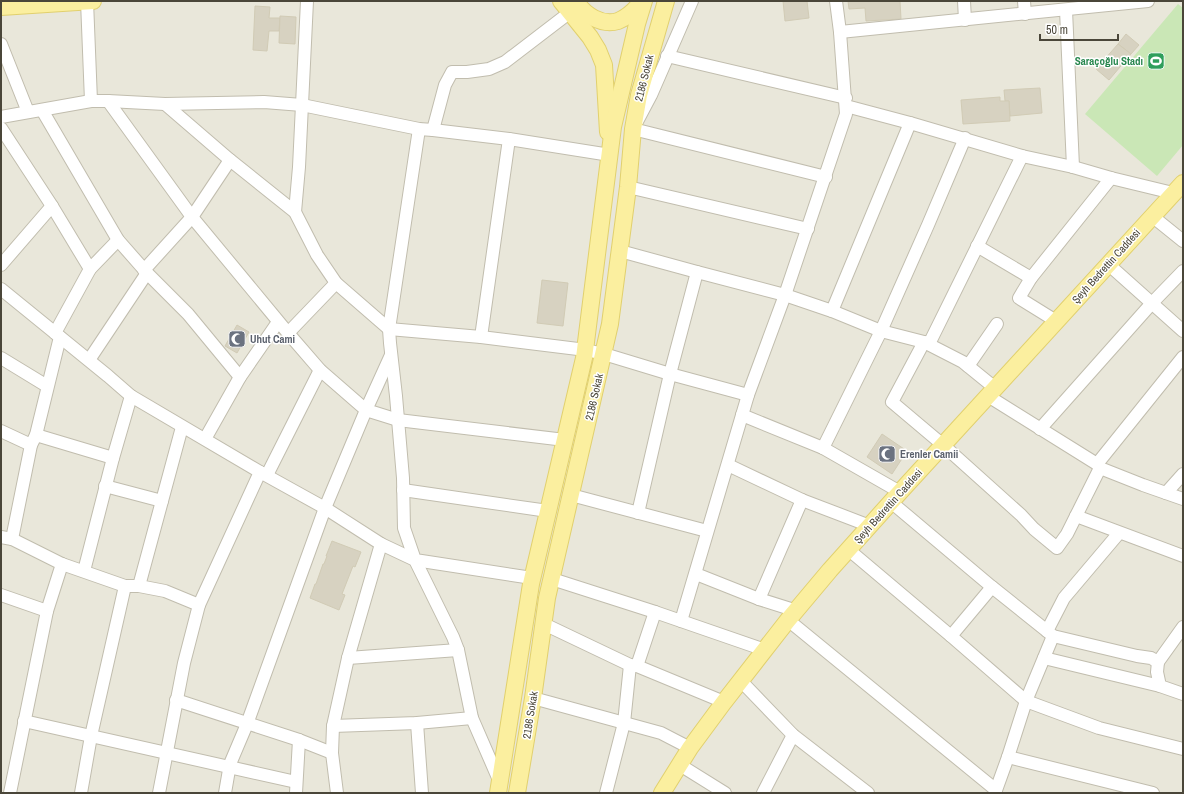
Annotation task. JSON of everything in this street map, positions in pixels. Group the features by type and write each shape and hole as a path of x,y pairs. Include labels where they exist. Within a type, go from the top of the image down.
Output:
{"main road":[{"path":"1,7 93,1"},
{"path":"569,5 581,9 593,18 618,21 636,9 643,1"},
{"name":"2186 Sokak","path":"499,787 532,578 586,350 613,127 643,1"},
{"name":"2186 Sokak","path":"517,793 533,698 547,598 610,324 628,187 633,129 642,82 666,1"},
{"path":"569,5 594,43 604,65 606,116 610,155"},
{"name":"Şeyh Bedrettin Caddesi","path":"662,793 690,748 724,702 830,570 1178,188"}],"street":[{"path":"87,1 91,101"},
{"path":"295,212 299,167 307,1"},
{"path":"692,1 651,95 633,129 826,177"},
{"path":"681,621 748,395 785,295 846,114 840,32 836,1"},
{"path":"964,1 966,20"},
{"path":"1024,1 1025,14"},
{"path":"840,32 1066,10 1083,4 1148,1"},
{"path":"433,130 445,85 452,72 467,72 489,69 506,62 569,5"},
{"path":"1066,10 1073,167"},
{"path":"1,44 28,112"},
{"path":"667,56 846,102 910,123 1022,156 1073,167 1111,178 1178,188"},
{"path":"1,117 91,101 165,104 264,102 302,105 418,129 509,139 610,155"},
{"path":"108,101 192,217 278,322 320,370 366,410 398,420 565,440"},
{"path":"165,104 230,160 295,212 317,254 336,283 389,329 481,337 586,350 748,395"},
{"path":"42,110 118,240 146,272 188,314 240,377"},
{"path":"832,311 910,123"},
{"path":"1,128 52,206 90,269"},
{"path":"418,129 389,329 398,420 404,528 415,560 453,636 458,650 472,718 499,787"},
{"path":"823,448 881,331 965,138"},
{"path":"481,337 509,139"},
{"path":"1022,156 926,343 892,402 943,445 1021,515 1034,529 1057,548 1067,534 1098,466 1183,357"},
{"path":"89,360 146,272 192,217 230,160"},
{"path":"1056,321 1019,298 1031,278 1111,178"},
{"path":"628,187 808,229"},
{"path":"1,265 52,206"},
{"path":"1152,216 1183,241"},
{"path":"118,240 90,269 58,335 47,386 6,538 62,564 124,586 139,586 165,591 199,605"},
{"path":"977,246 1031,278"},
{"path":"620,251 785,295 832,311 881,331 926,343 963,362 991,392 1040,429 1098,466 1183,499"},
{"path":"1108,264 1183,330"},
{"path":"1040,429 1152,303 1183,271"},
{"path":"638,513 670,374 697,272"},
{"path":"288,333 336,283"},
{"path":"1,289 89,360 130,396 263,474 325,508 381,544 415,560 532,578"},
{"path":"205,440 240,377 278,322"},
{"path":"968,366 997,324"},
{"path":"225,793 230,768 325,508 391,355"},
{"path":"1,358 47,386"},
{"path":"159,793 176,700 199,605 263,474 320,370"},
{"path":"84,572 130,396"},
{"path":"742,415 823,448 896,497 992,587 1050,634 1137,656 1151,658 1158,662"},
{"path":"139,586 182,427"},
{"path":"1,431 33,440 113,458"},
{"path":"728,465 802,500 870,526"},
{"path":"1166,493 1183,474"},
{"path":"106,486 162,500"},
{"path":"403,490 548,511"},
{"path":"571,495 707,531"},
{"path":"759,598 802,500"},
{"path":"1076,516 1183,556"},
{"path":"696,574 759,598 793,615 995,792 1026,701 1044,658 1050,634 1064,598 1119,533"},
{"path":"337,793 332,753 333,726 348,658 381,544"},
{"path":"849,550 1026,701 1100,728 1183,749"},
{"path":"10,793 47,612 62,564"},
{"path":"552,579 655,612 765,650"},
{"path":"81,793 90,736 124,586"},
{"path":"951,636 992,587"},
{"path":"1,595 47,612"},
{"path":"606,793 624,723 634,666 655,612"},
{"path":"544,624 634,666 724,702"},
{"path":"1160,686 1157,672 1158,662 1183,627"},
{"path":"348,658 458,650"},
{"path":"1044,658 1160,686 1183,694"},
{"path":"741,681 793,735 868,793"},
{"path":"533,698 662,733 690,748"},
{"path":"176,700 299,740 332,753"},
{"path":"333,726 417,723 472,718"},
{"path":"24,721 230,768 296,788 299,740"},
{"path":"417,723 422,793"},
{"path":"763,793 793,735"},
{"path":"1008,757 1153,793"},
{"path":"680,765 725,793"}],"shaded area":[{"path":"1,1 1183,1 1183,793 1,793"}],"green space":[{"name":"Saraçoğlu Stadı","path":"1178,4 1183,8 1183,145 1157,176 1085,114"}],"building":[{"path":"783,1 807,1 809,18 785,21"},
{"path":"848,1 900,1 901,19 866,21 865,8 849,9"},
{"path":"255,6 270,7 269,18 280,18 279,31 269,31 267,51 253,50"},
{"path":"280,16 296,17 295,44 279,43"},
{"path":"1126,34 1139,45 1131,54 1118,44"},
{"path":"1118,44 1131,54 1109,80 1096,69"},
{"path":"1040,88 1042,113 1010,116 1009,101 1005,101 1004,90"},
{"path":"1000,97 1000,101 1009,101 1010,121 963,124 961,100"},
{"path":"542,280 568,283 563,326 537,323"},
{"name":"Uhut Cami","path":"237,325 249,332 237,353 225,346"},
{"name":"Erenler Camii","path":"882,434 907,451 892,474 867,457"},
{"path":"332,541 361,552 355,567 353,566 342,594 345,595 339,610 310,598"}],"place":[{"name":"Saraçoğlu Stadı","path":"1156,61"},
{"name":"Uhut Cami","path":"237,339"},
{"name":"Erenler Camii","path":"887,454"}]}
